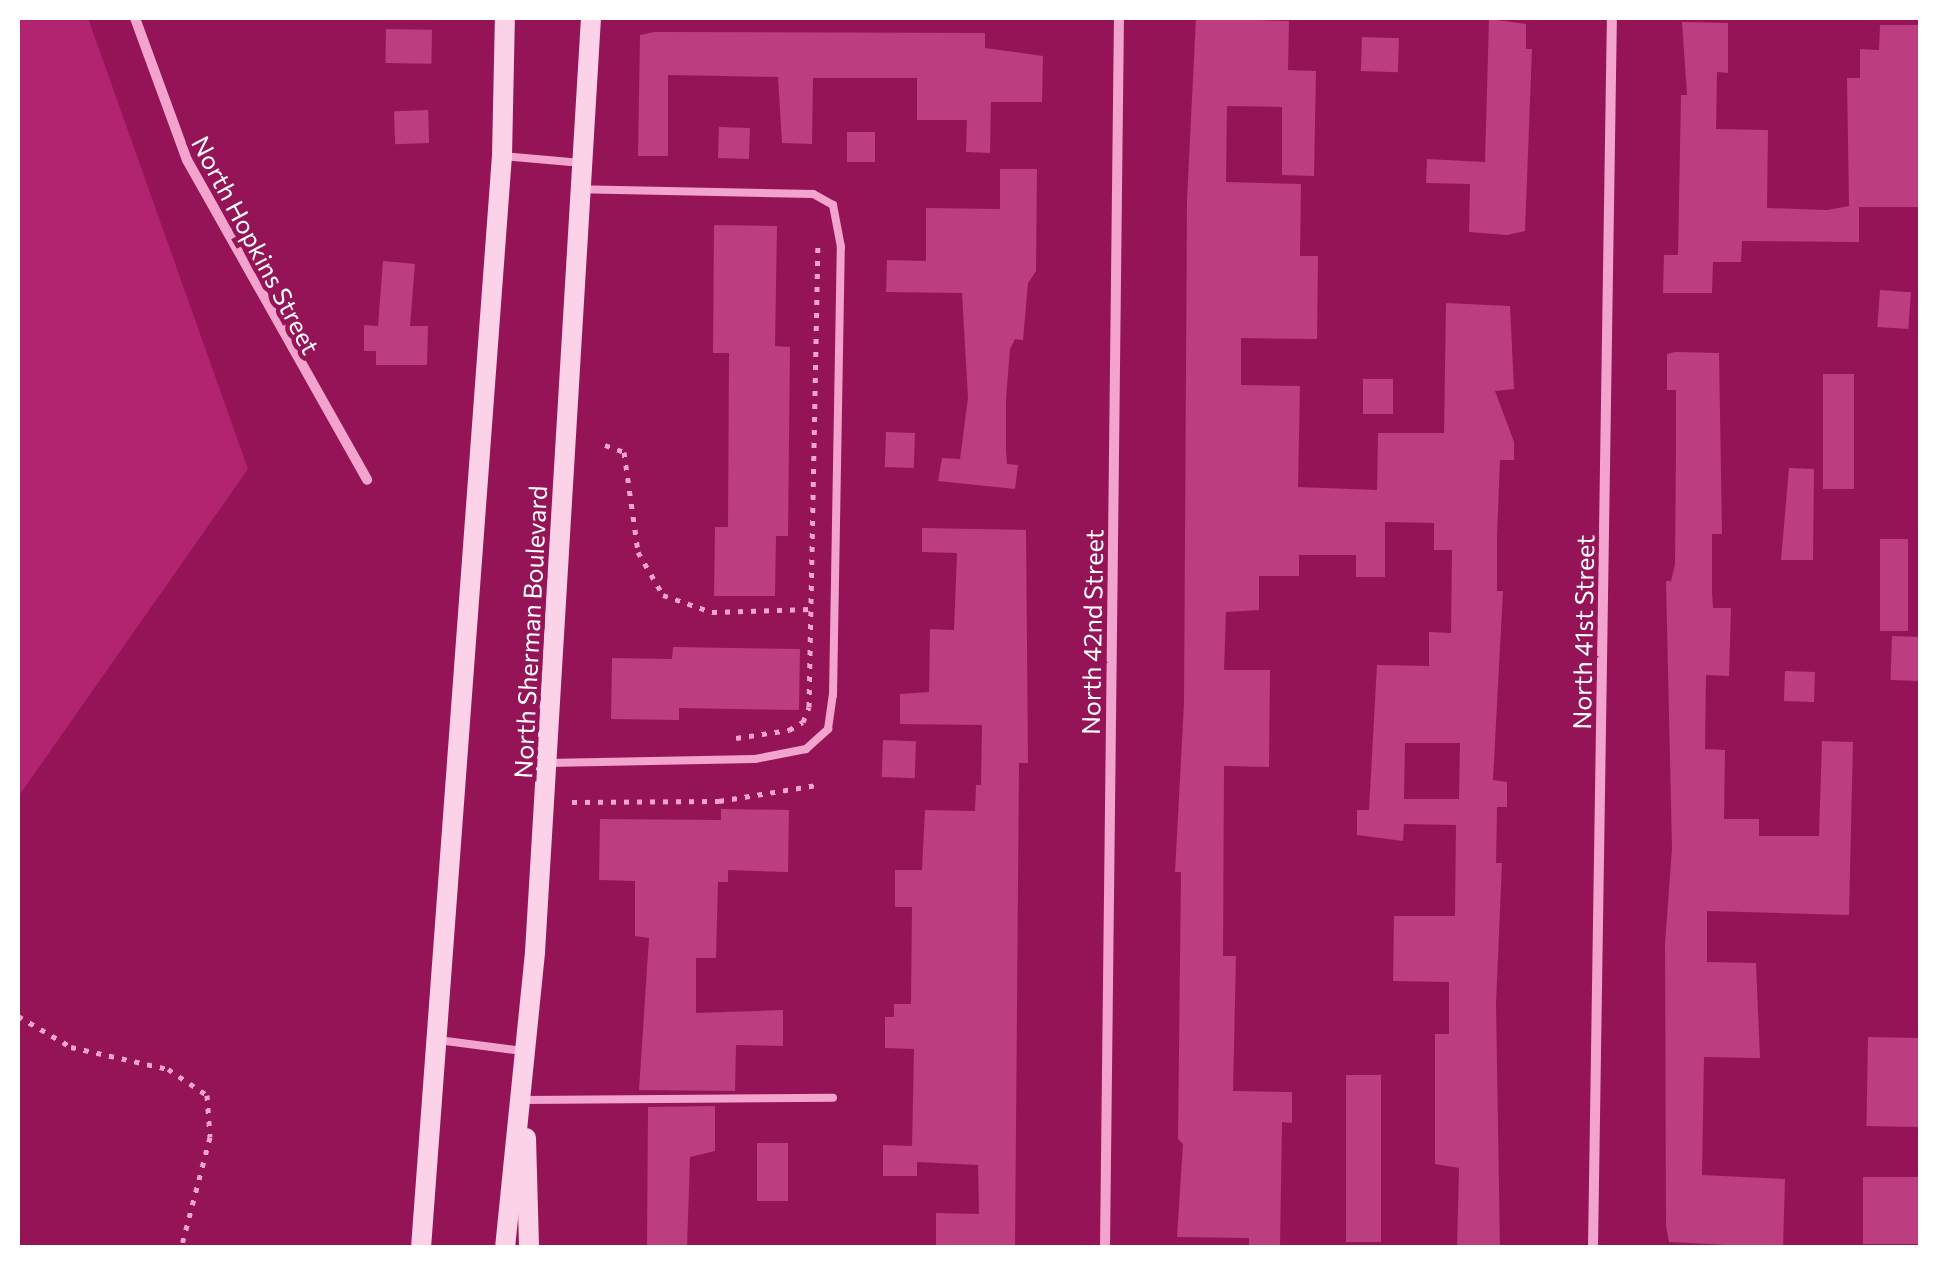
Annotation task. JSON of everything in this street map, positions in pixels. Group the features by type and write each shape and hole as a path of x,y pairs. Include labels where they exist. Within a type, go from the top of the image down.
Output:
{"main road":[{"path":"421,1248 502,156 505,18"},
{"name":"North Sherman Boulevard","path":"505,1248 547,763 591,18"},
{"path":"522,1051 529,1248"}],"street":[{"name":"North Hopkins Street","path":"134,18 187,160 367,480"},
{"name":"North 42nd Street","path":"1104,1248 1119,18"},
{"name":"North 41st Street","path":"1593,1248 1612,18"}],"lane":[{"path":"502,156 582,162"},
{"path":"547,763 754,760 806,749 828,730 832,695 840,247 832,205 812,194 581,190"},
{"path":"438,1040 522,1051"},
{"path":"524,1100 832,1098"}],"path":[{"path":"716,741 790,730 803,722 810,608 816,226"},
{"path":"605,445 624,452 638,552 664,594 712,612 810,608"},
{"path":"572,802 719,801 817,785"},
{"path":"18,1016 71,1047 180,1074 207,1095 210,1137 182,1248"}],"shaded area":[{"path":"18,18 88,18 248,469 18,797"}],"building":[{"path":"1196,18 1289,21 1288,70 1316,71 1314,176 1282,175 1282,107 1227,106 1226,182 1301,184 1300,256 1318,256 1317,339 1241,338 1241,385 1300,386 1298,487 1377,490 1378,433 1444,433 1446,303 1510,306 1514,389 1495,391 1514,442 1514,460 1500,460 1497,537 1497,591 1503,591 1493,780 1507,782 1507,807 1497,807 1496,863 1502,863 1496,1004 1500,1248 1457,1248 1459,1168 1435,1164 1435,1034 1449,1034 1449,982 1393,981 1394,916 1455,916 1456,825 1404,824 1403,841 1357,835 1357,810 1369,810 1377,665 1429,666 1429,632 1451,633 1452,550 1434,550 1434,523 1385,522 1385,577 1356,577 1356,555 1299,555 1299,576 1259,576 1259,610 1226,612 1224,670 1270,670 1269,767 1224,766 1223,956 1236,956 1233,1091 1292,1092 1292,1123 1282,1122 1280,1248 1249,1248 1249,1238 1177,1237 1183,1144 1178,1139 1181,872 1175,872 1184,704 1187,199","holes":["1405,743 1460,743 1459,799 1404,799"]},
{"path":"1489,19 1526,24 1526,49 1532,49 1525,231 1507,235 1469,232 1470,184 1426,183 1427,159 1485,162"},
{"path":"1682,22 1728,23 1728,73 1717,72 1716,129 1768,130 1767,208 1827,210 1849,206 1847,78 1860,78 1860,49 1879,50 1880,25 1920,25 1920,207 1859,207 1859,242 1742,241 1741,262 1713,262 1712,293 1663,293 1664,255 1678,255 1681,95 1687,95"},
{"path":"386,29 432,30 431,64 385,63"},
{"path":"985,33 985,48 1043,56 1042,102 991,102 990,153 966,152 967,120 917,120 917,78 813,78 812,144 782,143 778,77 668,75 668,156 638,156 640,35"},
{"path":"1362,37 1399,38 1398,72 1361,71"},
{"path":"428,110 429,143 395,144 394,111"},
{"path":"719,127 750,128 749,159 718,158"},
{"path":"847,132 875,132 875,162 847,162"},
{"path":"1000,169 1037,169 1036,271 1028,283 1023,340 1015,339 1010,349 1006,399 1007,464 1018,465 1015,489 938,481 942,458 960,459 968,398 962,293 886,292 887,260 926,261 926,208 1000,209"},
{"path":"714,225 777,226 775,346 790,347 788,536 776,536 775,596 714,596 715,527 728,527 729,353 713,353"},
{"path":"383,261 415,264 410,326 428,326 427,365 376,365 376,351 364,351 364,325 378,326"},
{"path":"1880,290 1911,292 1908,329 1877,327"},
{"path":"1719,353 1722,534 1712,534 1712,592 1713,608 1731,608 1729,676 1706,675 1705,749 1725,750 1724,819 1759,819 1759,836 1819,836 1822,741 1853,742 1849,915 1707,911 1707,962 1756,963 1760,1058 1704,1057 1702,1175 1785,1179 1783,1248 1669,1242 1666,1226 1665,944 1672,848 1666,581 1671,581 1675,564 1676,450 1676,390 1667,390 1667,354"},
{"path":"1823,374 1854,374 1854,489 1823,489"},
{"path":"1363,379 1393,379 1393,414 1363,414"},
{"path":"886,432 915,433 914,468 885,467"},
{"path":"1789,468 1814,469 1813,560 1781,560"},
{"path":"922,528 1026,530 1028,763 1019,763 1015,1248 936,1245 936,1213 979,1214 978,1165 917,1162 917,1176 883,1176 883,1145 912,1146 914,1049 885,1048 885,1017 894,1017 894,1004 911,1004 912,907 895,907 895,870 922,870 925,810 975,811 976,785 981,785 982,725 900,724 900,694 929,692 930,629 954,630 957,553 922,552"},
{"path":"1880,539 1908,539 1908,631 1880,631"},
{"path":"1892,636 1920,637 1918,681 1890,680"},
{"path":"673,647 800,649 799,710 679,708 679,720 611,719 612,658 672,659"},
{"path":"1785,671 1815,672 1814,702 1784,701"},
{"path":"883,740 916,741 915,778 882,777"},
{"path":"721,809 789,810 788,872 728,870 728,882 718,882 716,958 696,958 696,1013 783,1010 783,1046 736,1045 735,1091 639,1090 649,938 635,936 635,881 599,880 600,819 721,820"},
{"path":"1868,1037 1920,1038 1918,1127 1866,1126"},
{"path":"1346,1075 1381,1075 1381,1242 1346,1242"},
{"path":"715,1106 715,1151 690,1157 687,1248 647,1248 648,1107"},
{"path":"757,1143 788,1143 788,1201 757,1201"},
{"path":"1863,1177 1920,1177 1920,1244 1863,1244"}]}
